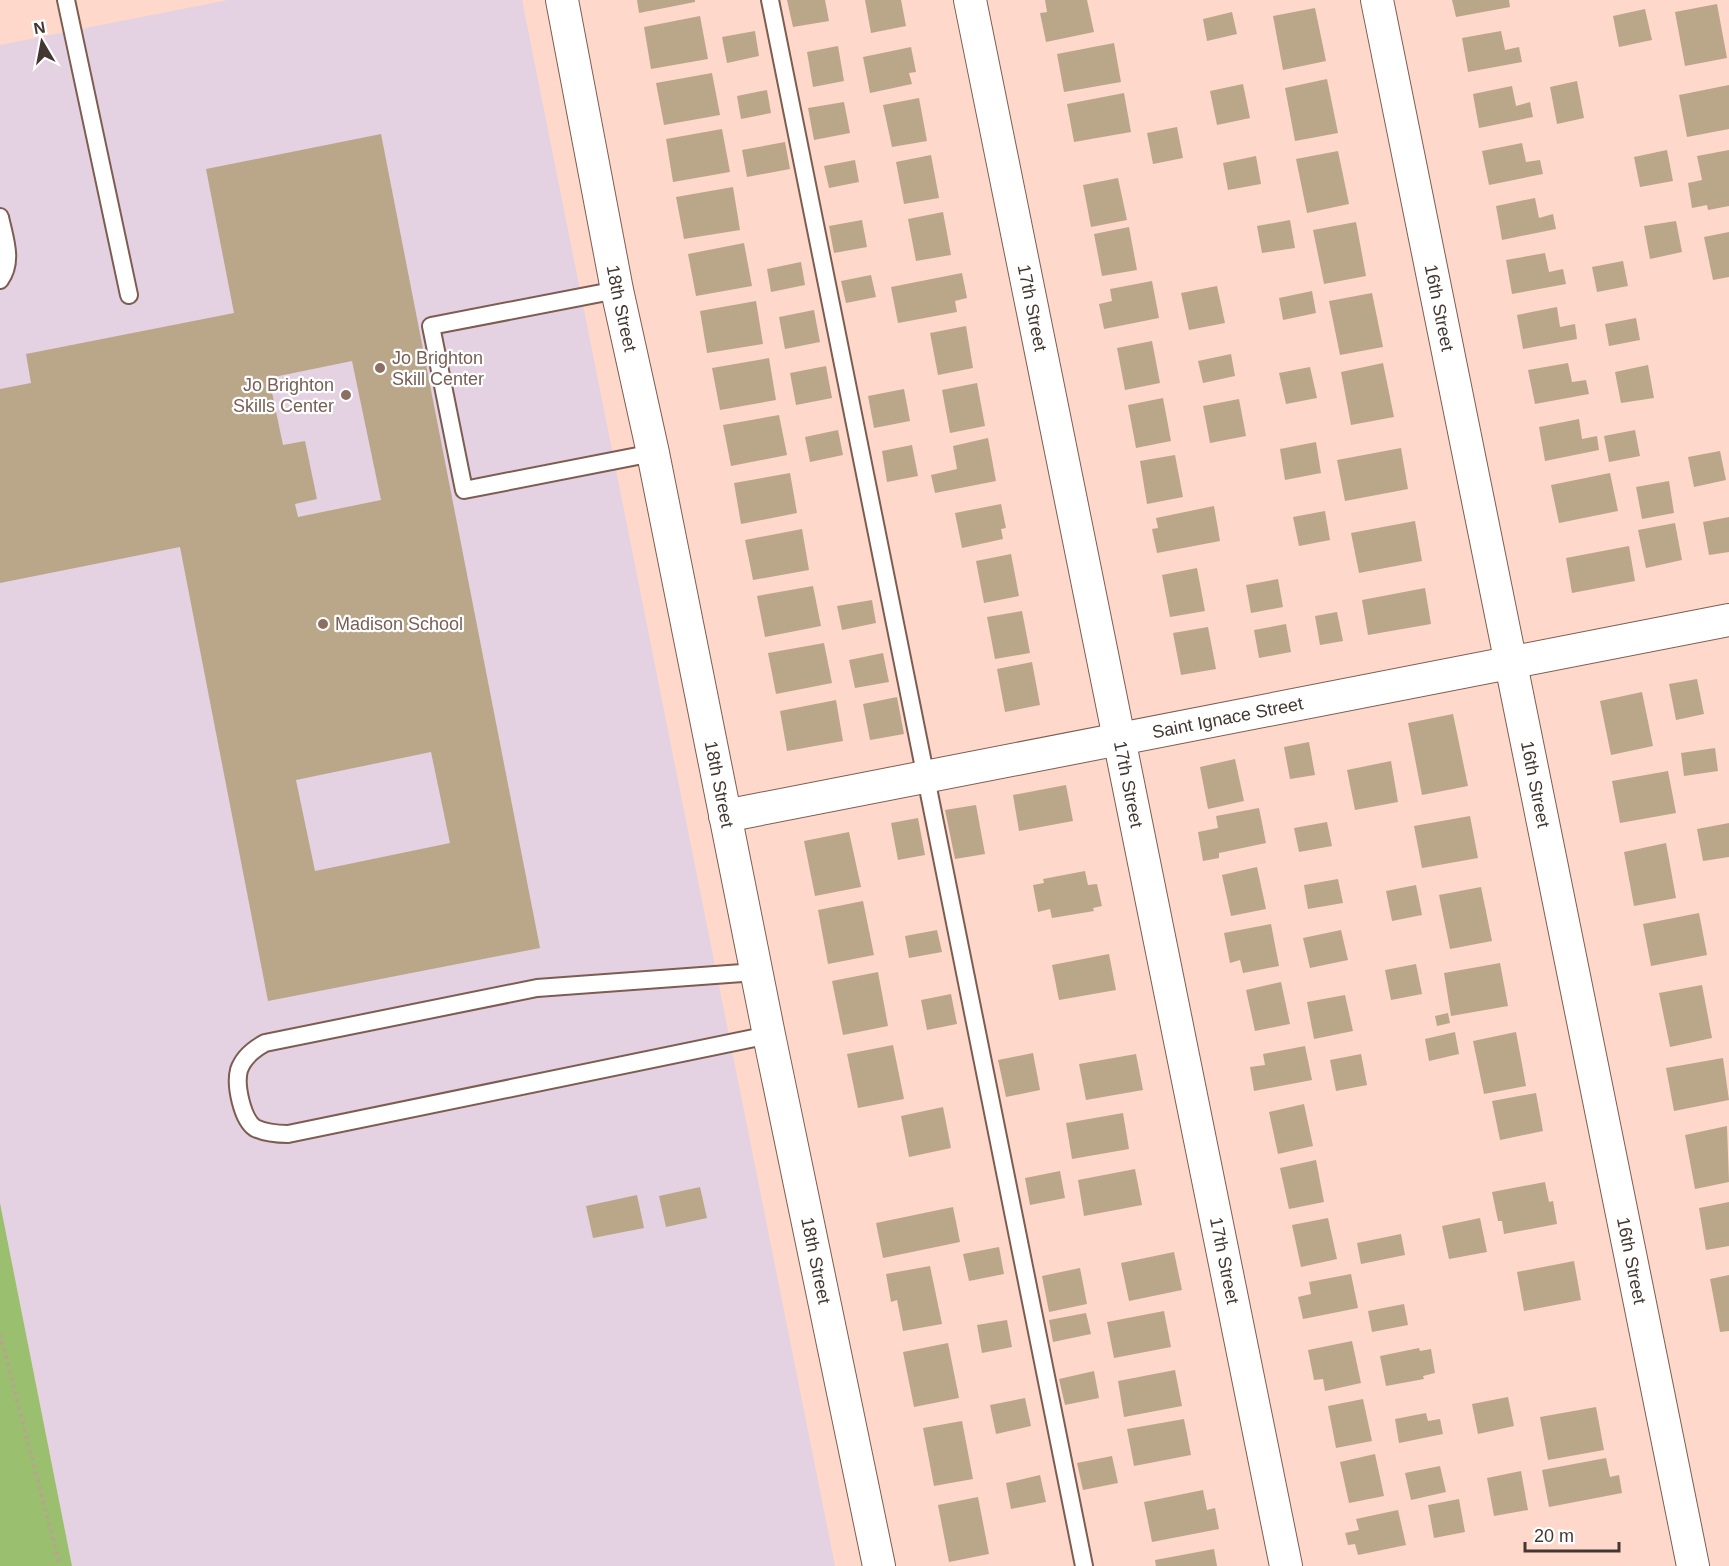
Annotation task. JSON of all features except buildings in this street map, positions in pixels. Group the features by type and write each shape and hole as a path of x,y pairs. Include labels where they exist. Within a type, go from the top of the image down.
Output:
{"street":[{"name":"18th Street","path":"562,0 617,290 653,453 756,972 879,1566"},
{"name":"17th Street","path":"970,0 1286,1566"},
{"name":"16th Street","path":"1377,0 1693,1566"},
{"name":"Saint Ignace Street","path":"725,816 1729,620"}],"lane":[{"path":"66,0 129,295"},
{"path":"770,0 1084,1566"},
{"path":"0,217 8,256 0,280"},
{"path":"617,290 431,326 464,490 653,453"},
{"path":"756,972 537,988 265,1043 251,1052 239,1070 239,1090 243,1111 254,1127 271,1134 288,1134 769,1035"}],"path":[{"path":"0,1334 60,1566"}],"shaded area":[{"name":"Madison School","path":"228,0 522,0 835,1566 72,1566 0,1203 0,45"}],"green space":[{"path":"0,1203 72,1566 0,1566"}],"place":[{"name":"Jo Brighton Skill Center","path":"380,368"},
{"name":"Jo Brighton Skills Center","path":"346,395"},
{"name":"Madison School","path":"323,624"}]}
